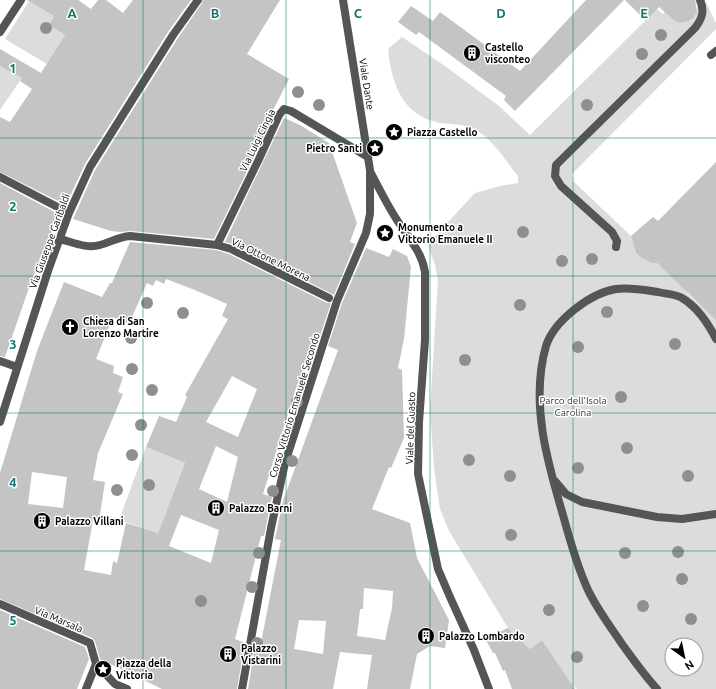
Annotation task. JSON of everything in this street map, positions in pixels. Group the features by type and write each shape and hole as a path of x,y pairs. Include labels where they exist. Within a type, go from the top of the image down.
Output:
{"street":[{"path":"0,32 21,0"},
{"name":"Via Giuseppe Garibaldi","path":"0,422 69,213 90,167 173,35 198,0"},
{"name":"Viale Dante","path":"343,0 370,170"},
{"path":"616,247 617,241 612,232 561,186 555,176 556,165 695,28 702,16 703,6 700,0"},
{"name":"Via Luigi Cingia","path":"217,245 279,114 284,109 291,111 368,157"},
{"name":"Corso Vittorio Emanuele Secondo","path":"242,689 271,528 285,463 337,301 368,226 371,200 370,170"},
{"name":"Viale del Guasto","path":"370,170 386,201 424,262 425,340 419,422 418,474 438,569 474,650 488,689"},
{"path":"0,177 69,213"},
{"name":"Via Ottone Morena","path":"60,239 80,245 95,246 102,245 118,238 130,236 217,245 231,249 329,298"},
{"path":"657,689 607,623 578,568 547,456 540,411 540,377 547,345 559,324 574,309 596,296 616,289 638,289 680,296 698,311 712,330 716,339"},
{"path":"0,361 17,367"},
{"path":"552,476 566,494 582,502 657,517 682,519 716,514"},
{"name":"Via Marsala","path":"0,604 90,643 96,664"},
{"path":"86,689 96,664 116,684 127,689"}],"green space":[{"name":"Parco dell'Isola Carolina","path":"695,0 705,0 716,23 716,29 572,174 573,181 631,236 636,253 657,263 690,291 687,293 710,314 716,316 716,689 577,689 572,685 542,640 530,649 508,628 449,531 440,509 434,468 430,410 438,280 435,265 427,242 436,235 475,193 518,183 518,176 493,144 481,133 470,127 436,122 424,118 414,112 406,104 395,84 389,61 388,49 402,37 445,66 499,106 530,135 657,9 663,14 667,8 680,23 689,21 695,16 697,9"},
{"path":"29,1 54,16 49,25 65,35 47,64 5,39"},
{"path":"0,66 24,75 0,110"},
{"path":"146,447 185,463 158,533 119,520"}],"building":[{"path":"27,0 78,0 91,9 98,0 106,0 123,13 133,0 191,0 168,32 85,164 66,205 0,172 0,117 10,122 32,89 20,81 22,78 0,66 0,49 41,73 65,35 49,25 54,16"},
{"path":"203,0 280,0 247,54 289,79 272,112 274,113 254,157 214,239 131,231 111,231 73,219 95,170"},
{"name":"Castello visconteo","path":"586,0 624,0 515,111 504,100 506,96 419,32 416,35 398,22 411,6 433,21 440,12 520,71"},
{"path":"625,0 695,0 697,12 689,21 680,23 674,20 659,7 646,21"},
{"path":"284,118 300,125 329,143 357,223 350,242 355,244 334,295 233,244 225,242"},
{"path":"716,162 716,320 657,263 652,263 636,253 631,236 653,217 658,221"},
{"path":"0,183 62,216 59,215 31,282 5,357 0,356"},
{"path":"130,242 216,250 229,254 327,303 331,303 318,342 314,340 296,388 263,494 272,497 264,536 261,536 235,639 245,643 237,689 162,689 100,659 95,641 92,638 0,599 0,473 37,351 64,282 102,297 110,283 112,283","holes":["166,279 227,304 222,316 228,319 185,395 187,397 176,422 159,416 146,447 185,463 158,533 126,523 117,563 113,561 111,575 84,570 93,520 99,521 105,482 93,480 98,453 123,394 118,392 123,377 113,373 114,366 96,359 113,317 129,324 147,283 153,286 156,280 164,284","232,376 257,389 238,437 206,422","216,446 238,457 227,502 199,489","32,472 67,477 63,508 28,504","181,515 219,530 211,563 169,546"]},
{"path":"366,248 389,257 393,249 407,256 411,267 404,339 398,368 402,370 404,438 391,468 389,467 372,509 410,523 417,558 449,620 445,648 430,646 417,654 410,689 367,689 372,655 340,652 333,689 248,689 255,646 260,648 281,540 275,539 283,501 338,350 328,346 342,303","holes":["364,588 393,591 392,608 385,640 357,636 360,609 363,609","299,620 326,621 323,654 294,649"]},
{"path":"0,610 85,647 89,659 77,689 0,689"},
{"path":"508,628 530,649 542,640 575,689 512,689 505,670 503,671 495,653 493,653 485,638"}],"place":[{"name":"Castello visconteo","path":"472,53"},
{"name":"Piazza Castello","path":"394,132"},
{"name":"Pietro Santi","path":"375,148"},
{"name":"Monumento a Vittorio Emanuele II","path":"385,233"},
{"name":"Chiesa di San Lorenzo Martire","path":"70,327"},
{"name":"Palazzo Barni","path":"216,508"},
{"name":"Palazzo Villani","path":"42,521"},
{"name":"Palazzo Lombardo","path":"426,636"},
{"name":"Palazzo Vistarini","path":"228,654"},
{"name":"Piazza della Vittoria","path":"103,669"}]}
